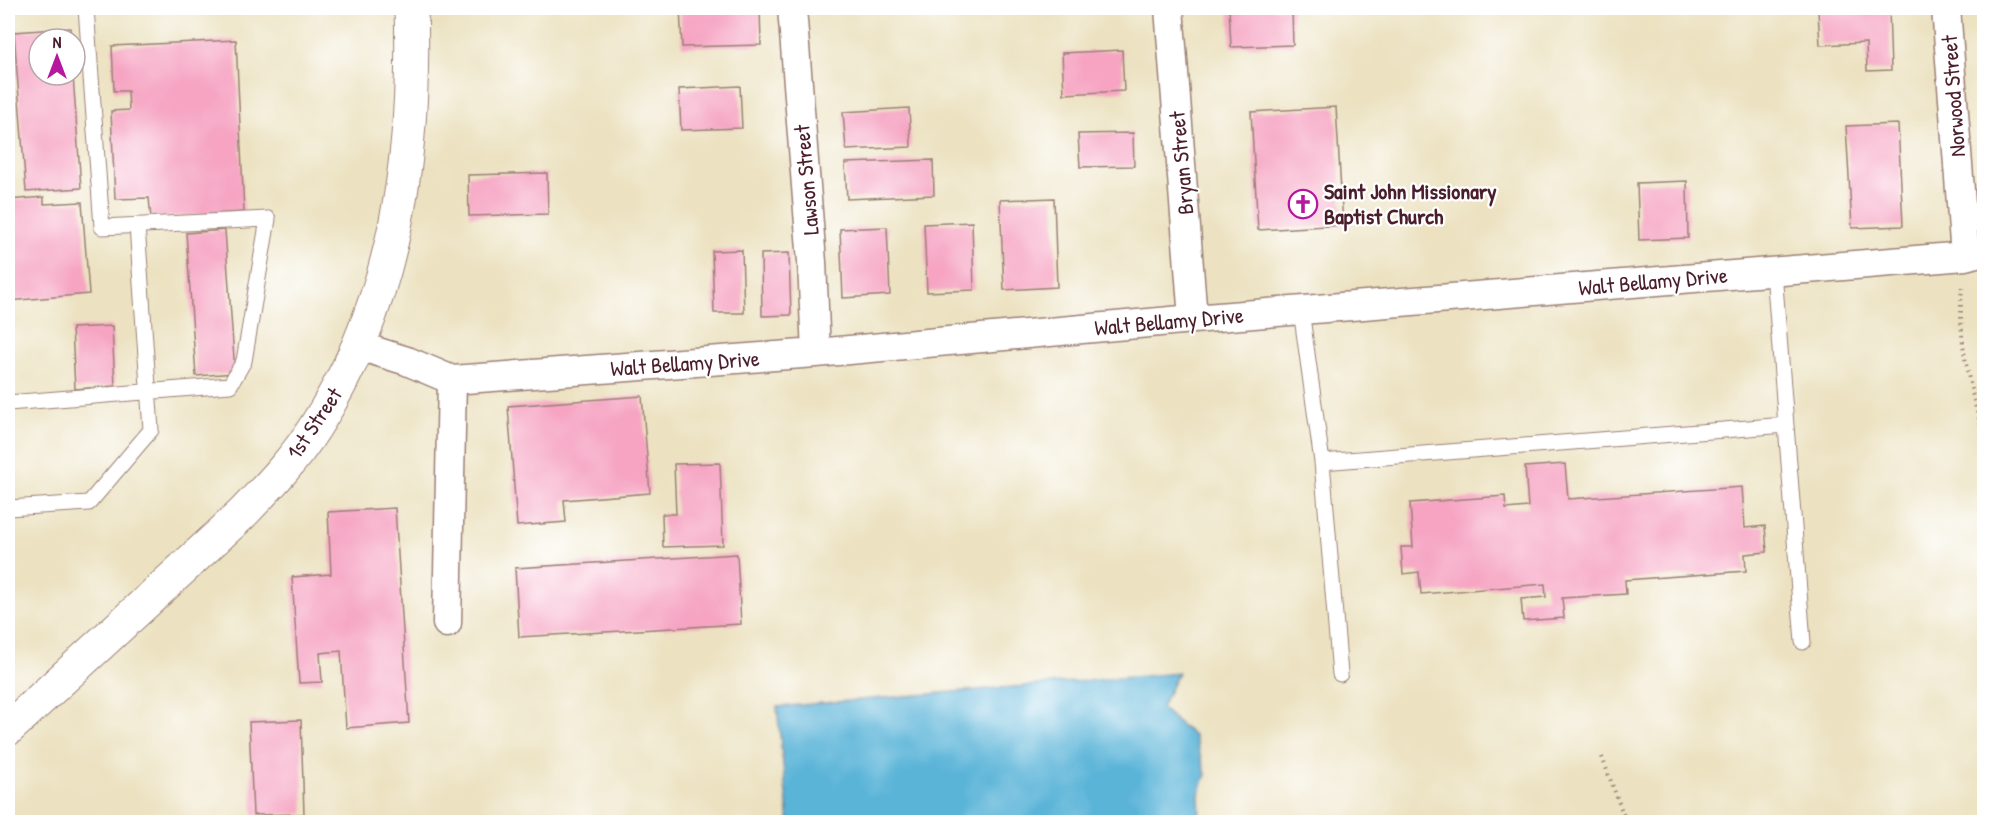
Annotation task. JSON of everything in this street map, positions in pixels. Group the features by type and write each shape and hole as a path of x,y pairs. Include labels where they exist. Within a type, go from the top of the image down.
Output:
{"main road":[{"name":"1st Street","path":"8,729 199,554 276,478 314,429 343,381 358,345 388,257 404,184 412,91 411,8"}],"street":[{"name":"Lawson Street","path":"792,8 812,262 816,353"},
{"name":"Bryan Street","path":"1170,8 1193,319"},
{"name":"Norwood Street","path":"1946,8 1975,254"},
{"name":"Walt Bellamy Drive","path":"358,345 407,361 452,380 816,353 1975,254"},
{"path":"447,623 452,380"}],"lane":[{"path":"8,403 230,385 244,361 268,219 102,227 86,8"},
{"path":"8,508 89,502 151,430 137,225"},
{"path":"1774,272 1803,642"},
{"path":"1301,310 1322,462 1340,674"},
{"path":"1322,462 1786,425"}],"path":[{"path":"1975,254 1959,309 1972,394 1984,437"},
{"path":"1602,757 1626,822"}],"water":[{"path":"1178,673 1161,708 1194,736 1206,774 1199,794 1200,822 789,822 777,707"}],"building":[{"path":"680,8 760,8 761,45 682,47"},
{"path":"1229,8 1292,8 1293,45 1231,47"},
{"path":"1889,8 1891,70 1867,71 1866,43 1820,45 1818,11"},
{"path":"27,31 27,87 74,87 81,188 26,192 14,32"},
{"path":"236,40 244,212 151,218 149,198 115,199 111,111 129,110 128,91 114,91 112,46"},
{"path":"1122,50 1124,91 1064,94 1062,53"},
{"path":"740,86 742,128 681,130 679,89"},
{"path":"1336,107 1343,225 1258,230 1251,112"},
{"path":"909,108 911,147 846,150 843,112"},
{"path":"1898,124 1903,226 1852,228 1846,126"},
{"path":"1133,133 1134,166 1080,167 1078,134"},
{"path":"933,160 934,195 847,199 845,163"},
{"path":"547,173 548,214 469,216 468,175"},
{"path":"1687,181 1688,238 1639,240 1637,183"},
{"path":"44,197 44,204 82,202 89,294 8,301 8,200"},
{"path":"1054,198 1057,287 1004,290 1000,200"},
{"path":"972,222 974,290 927,292 924,224"},
{"path":"887,227 890,295 843,298 840,229"},
{"path":"225,230 235,373 196,376 186,233"},
{"path":"742,250 744,313 714,313 712,251"},
{"path":"789,253 791,315 762,316 761,254"},
{"path":"112,326 115,386 75,389 72,328"},
{"path":"642,396 650,493 564,500 566,522 517,526 508,406"},
{"path":"720,463 723,545 663,547 662,514 676,514 674,464"},
{"path":"1565,464 1568,499 1742,487 1745,528 1765,526 1767,552 1745,554 1746,571 1625,580 1626,594 1562,598 1564,618 1523,621 1521,599 1546,597 1545,584 1421,594 1419,572 1403,574 1401,547 1413,547 1410,503 1505,496 1506,509 1528,507 1525,467"},
{"path":"395,508 409,723 346,728 341,651 320,653 322,682 299,683 292,577 331,574 328,512"},
{"path":"737,554 741,624 519,637 515,568"},
{"path":"301,720 304,814 253,815 249,722"}],"place":[{"name":"Saint John Missionary Baptist Church","path":"1303,204"}]}
